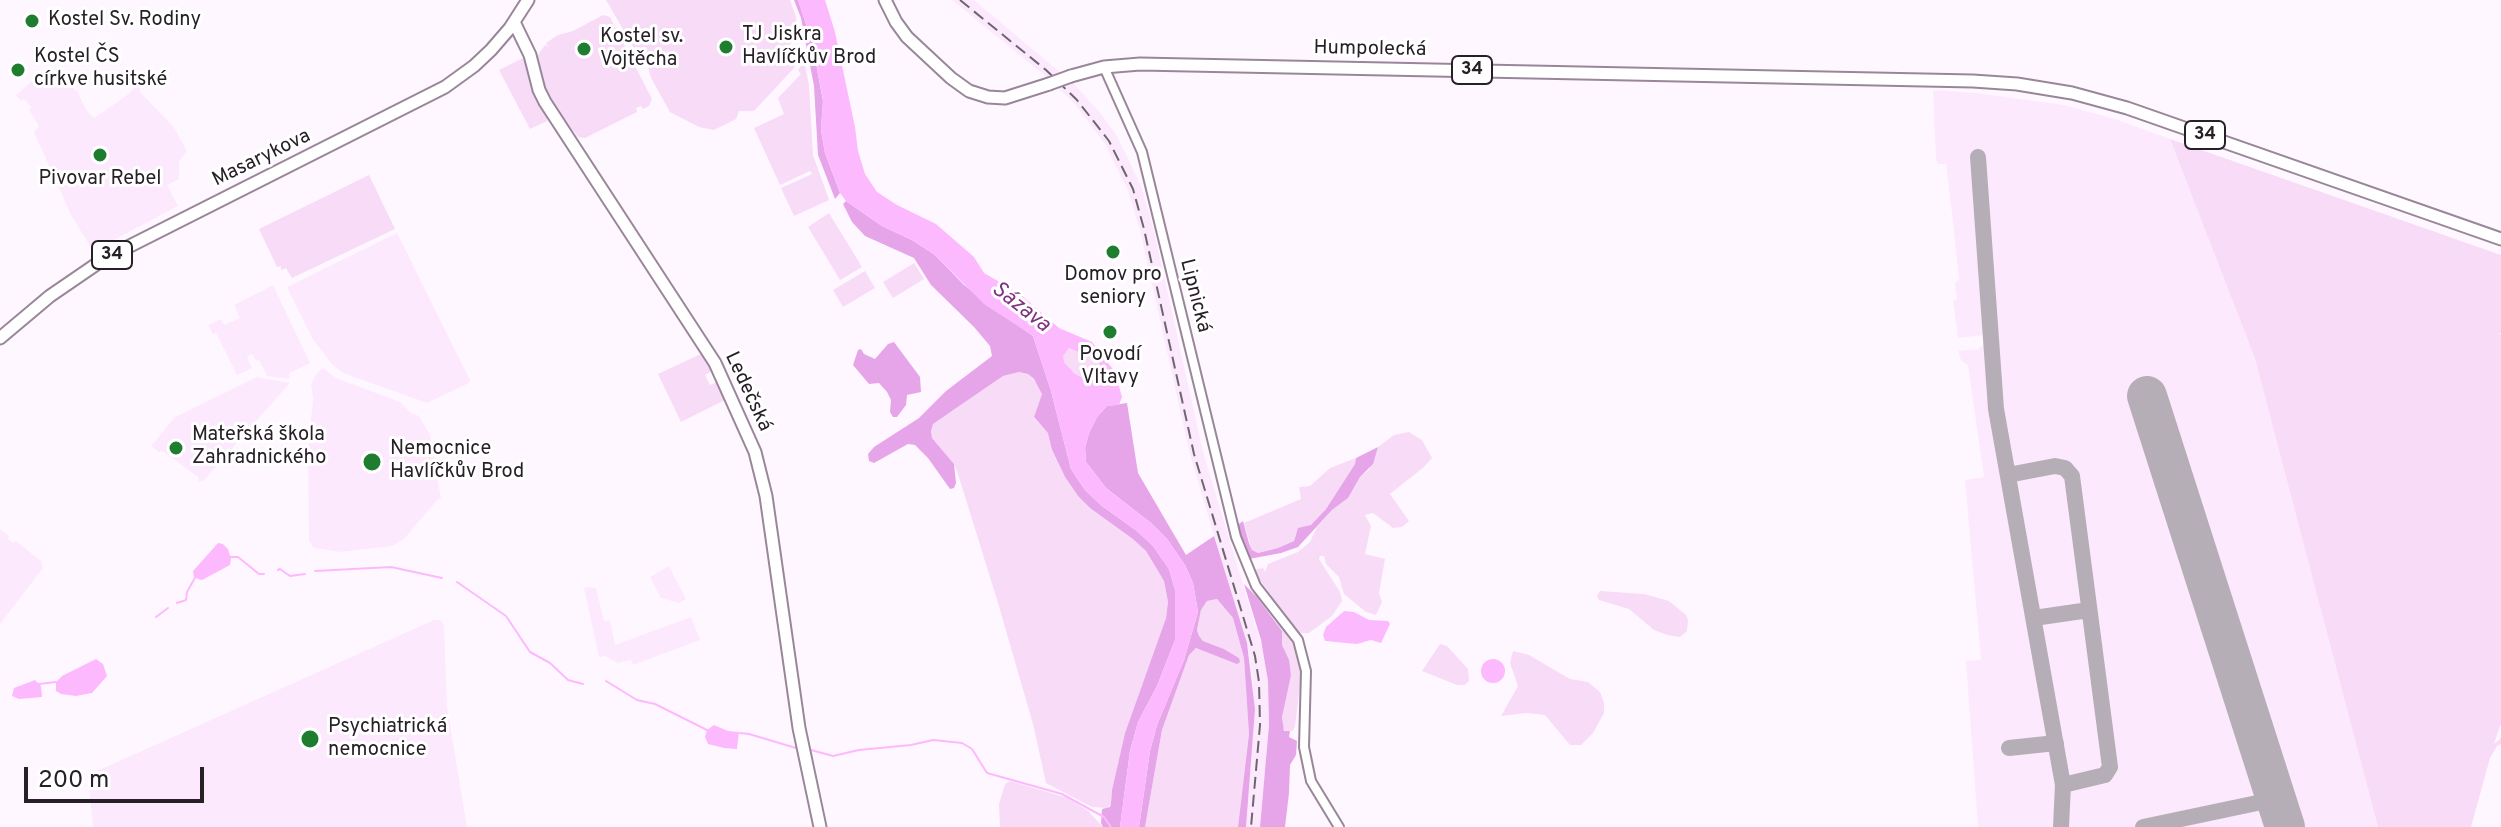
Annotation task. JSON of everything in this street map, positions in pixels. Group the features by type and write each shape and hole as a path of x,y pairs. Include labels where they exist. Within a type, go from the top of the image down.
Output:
{"main road":[{"name":"Masarykova","path":"0,338 50,296 104,259 445,87 483,57 514,22 528,0"},
{"name":"Humpolecká","path":"885,0 907,37 951,78 969,91 988,97 1005,98 1104,67 1155,64 2017,84 2072,93 2147,115 2501,239"},
{"name":"Ledečská","path":"514,22 530,55 545,102 715,363 755,452 766,496 799,728 820,827"}],"street":[{"name":"Lipnická","path":"1104,67 1142,152 1236,537 1256,586 1298,640 1306,671 1304,747 1311,781 1339,827"}],"shaded area":[{"path":"606,0 790,0 798,34 786,49 797,60 794,68 754,111 739,111 736,119 714,130 699,127 670,112 648,67 642,62"},
{"path":"794,0 798,0 812,42 823,101 821,130 825,153 840,193 835,199 818,155 814,86 801,18"},
{"path":"952,0 974,0 1074,84 1117,136 1141,186 1203,452 1264,654 1269,725 1260,827 1246,827 1255,709 1250,656 1190,455 1140,230 1128,191 1105,144 1074,103"},
{"path":"603,15 610,17 652,99 649,106 636,108 637,112 585,138 578,137 546,96 537,56 545,45 548,47 546,43 558,35 573,31"},
{"path":"525,57 547,116 547,121 530,129 499,70"},
{"path":"805,66 809,85 813,155 829,200 794,216 781,188 812,174 810,171 780,185 754,128 784,114 778,98 801,74 798,70"},
{"name":"Pivovar Rebel","path":"45,70 62,87 67,84 77,91 94,118 139,83 140,92 173,126 187,151 179,161 179,179 167,185 178,206 93,251 71,215 34,132 39,126 29,110 31,107 16,95"},
{"path":"1933,90 2064,105 2170,139 2256,358 2378,827 1978,827 1966,661 1981,660 1965,480 1984,477 1968,366 1961,360 1958,351 1978,349 1985,343 1985,338 1984,335 1958,338 1953,300 1957,299 1955,283 1959,280 1946,164 1938,164 1936,160"},
{"path":"2170,139 2501,255 2501,333 2497,333 2501,334 2501,723 2494,744 2501,738 2501,744 2490,758 2471,827 2378,827 2255,358"},
{"path":"369,175 395,229 292,278 286,268 281,270 281,266 277,267 259,229"},
{"path":"846,201 882,226 935,255 964,285 1033,336 1071,469 1085,490 1153,546 1169,569 1175,590 1175,640 1157,686 1138,722 1130,751 1120,827 1103,827 1102,809 1110,807 1125,733 1166,618 1168,602 1164,581 1146,551 1090,508 1065,477 1048,433 1034,417 1042,394 1028,374 1019,372 1003,376 933,424 932,438 954,464 954,488 950,489 915,445 908,444 874,463 869,461 868,454 874,447 919,418 946,391 992,356 990,346 931,285 914,258 865,236 852,222 843,204"},
{"path":"829,213 862,267 840,280 808,227"},
{"name":"Nemocnice Havlíčkův Brod","path":"397,233 470,380 427,403 343,373 332,364 312,338 287,287"},
{"path":"914,263 924,279 893,298 883,282"},
{"path":"865,271 875,288 843,307 833,290"},
{"path":"273,285 310,363 290,373 289,379 267,376 259,360 256,361 252,354 247,357 252,368 237,375 216,333 213,334 208,325 221,319 224,325 240,318 234,305"},
{"path":"894,342 920,377 921,392 907,395 906,405 897,417 890,412 891,400 887,392 879,383 869,384 853,365 858,350 875,359 888,344"},
{"path":"1069,348 1094,359 1100,366 1087,380 1064,362 1062,356"},
{"path":"703,353 712,371 705,375 710,385 717,382 725,400 681,422 658,374"},
{"name":"Nemocnice Havlíčkův Brod","path":"323,368 336,378 400,402 419,416 430,435 441,499 404,539 392,546 340,552 314,548 309,541 311,385"},
{"path":"1019,372 1028,374 1040,386 1042,394 1034,418 1049,433 1052,451 1078,496 1134,539 1146,551 1164,581 1168,602 1166,618 1125,733 1111,803 1107,808 1092,807 1046,783 1033,724 958,474 954,464 932,438 933,424 1003,376"},
{"path":"257,377 290,383 203,481 198,482 199,478 163,451 159,452 151,446 175,417"},
{"path":"1127,403 1138,473 1186,555 1214,536 1247,643 1255,709 1246,827 1238,827 1249,734 1244,658 1233,618 1217,599 1207,601 1201,610 1197,630 1199,636 1203,641 1239,658 1240,662 1237,664 1196,648 1189,655 1162,730 1145,827 1139,827 1157,725 1184,660 1198,612 1193,583 1167,539 1106,488 1086,462 1085,448 1097,417 1107,406"},
{"path":"1409,432 1422,440 1432,458 1390,494 1409,521 1402,527 1393,528 1373,513 1365,515 1371,526 1365,554 1385,559 1379,593 1382,602 1376,615 1366,612 1344,594 1339,577 1326,564 1324,556 1320,556 1342,601 1332,616 1309,633 1298,633 1255,573 1257,569 1263,568 1265,572 1268,564 1298,552 1310,542 1317,527 1348,498 1360,477 1369,470 1378,447 1394,435"},
{"path":"1378,447 1373,464 1360,477 1348,498 1332,510 1298,547 1249,559 1243,551 1236,526 1243,521 1252,550 1258,553 1294,541 1298,528 1311,525 1326,509 1356,458"},
{"path":"1356,458 1326,509 1311,525 1296,533 1294,541 1258,553 1252,550 1244,523 1301,499 1299,487 1310,486 1330,468"},
{"path":"0,529 13,543 16,541 41,561 43,568 0,624"},
{"path":"669,566 686,599 679,603 661,598 650,577"},
{"path":"1244,584 1282,631 1282,645 1289,660 1291,675 1282,717 1284,731 1290,731 1289,737 1297,741 1296,755 1290,765 1285,827 1260,827 1269,725 1268,681 1261,640"},
{"path":"584,588 596,588 604,621 610,620 615,645 691,617 700,640 633,665 631,660 618,663 605,656 599,657"},
{"path":"1600,591 1644,594 1669,601 1686,615 1687,631 1680,637 1654,630 1629,609 1599,600 1597,596"},
{"path":"1217,599 1233,618 1244,658 1249,734 1238,827 1145,827 1162,730 1189,655 1196,648 1239,662 1239,658 1203,641 1199,636 1197,630 1201,610 1207,601"},
{"name":"Psychiatrická nemocnice","path":"434,620 441,620 444,626 447,707 467,827 93,827 89,786 97,771"},
{"path":"1275,621 1296,646 1302,669 1293,731 1285,731 1283,726 1282,711 1291,674 1282,645 1282,631"},
{"path":"1440,644 1447,646 1468,669 1469,681 1465,685 1457,685 1422,671"},
{"path":"1513,651 1529,655 1570,679 1588,682 1600,692 1604,713 1593,733 1581,745 1570,745 1545,715 1526,713 1501,716 1518,686 1510,663"},
{"path":"1010,781 1068,798 1087,810 1103,827 1000,827 999,804 1005,784"}],"water":[{"name":"Sázava","path":"798,0 825,0 835,32 858,151 865,174 877,192 936,224 974,257 984,273 1020,294 1059,328 1092,342 1115,372 1122,397 1119,405 1107,406 1097,417 1085,447 1086,462 1106,488 1167,539 1193,583 1198,612 1184,660 1157,725 1139,827 1120,827 1130,751 1138,722 1157,686 1175,640 1175,590 1169,569 1153,546 1085,490 1071,469 1033,336 984,304 935,255 882,226 846,201 840,193 825,153 821,130 823,100 812,42","holes":["1069,348 1100,365 1087,380 1074,373 1064,362 1063,356"]},
{"path":"218,543 228,549 230,565 202,580 194,577 193,571"},
{"path":"1344,611 1354,612 1369,620 1388,621 1390,624 1381,643 1371,640 1357,644 1325,641 1323,635 1326,627"},
{"path":"96,659 103,664 107,676 92,693 76,696 56,691 56,682 62,676"},
{"path":"1493,659 1504,666 1505,671 1498,682 1493,683 1482,676 1481,671 1488,660"},
{"path":"35,680 41,686 42,697 19,699 12,696 14,688"},
{"path":"714,725 739,732 737,749 708,744 705,737 707,730"}],"waterway":[{"path":"229,557 238,557 259,574 264,574"},
{"path":"315,571 391,567 442,578"},
{"path":"278,570 290,576 305,574"},
{"path":"177,603 186,600 196,576"},
{"path":"457,582 506,616 530,652 550,663 568,680 583,684"},
{"path":"156,617 168,608"},
{"path":"606,681 637,700 655,704 709,731"},
{"path":"39,684 56,682"},
{"path":"740,733 796,748"},
{"path":"811,750 833,756 933,740 962,743 972,749 987,773 1062,794 1104,817 1111,827"}],"taxiway":[{"path":"1978,157 1996,409 2063,785 2061,827"},
{"path":"2008,475 2055,466 2065,468 2072,476 2110,767 2105,775 2063,785"},
{"path":"2034,618 2089,610"},
{"path":"2009,748 2056,743"},
{"path":"2143,827 2276,799"}],"runway":[{"path":"2147,396 2285,827"}],"railway":[{"path":"960,0 1046,70 1077,100 1109,141 1133,189 1194,454 1255,656 1260,725 1251,827"}],"place":[{"name":"Kostel Sv. Rodiny","path":"32,21"},
{"name":"TJ Jiskra Havlíčkův Brod","path":"726,47"},
{"name":"Kostel sv. Vojtěcha","path":"584,49"},
{"name":"Kostel ČS církve husitské","path":"18,70"},
{"name":"Pivovar Rebel","path":"100,155"},
{"name":"Domov pro seniory","path":"1113,252"},
{"name":"Povodí Vltavy","path":"1110,332"},
{"name":"Mateřská škola Zahradnického","path":"176,448"},
{"name":"Nemocnice Havlíčkův Brod","path":"372,462"},
{"name":"Psychiatrická nemocnice","path":"310,739"}]}
